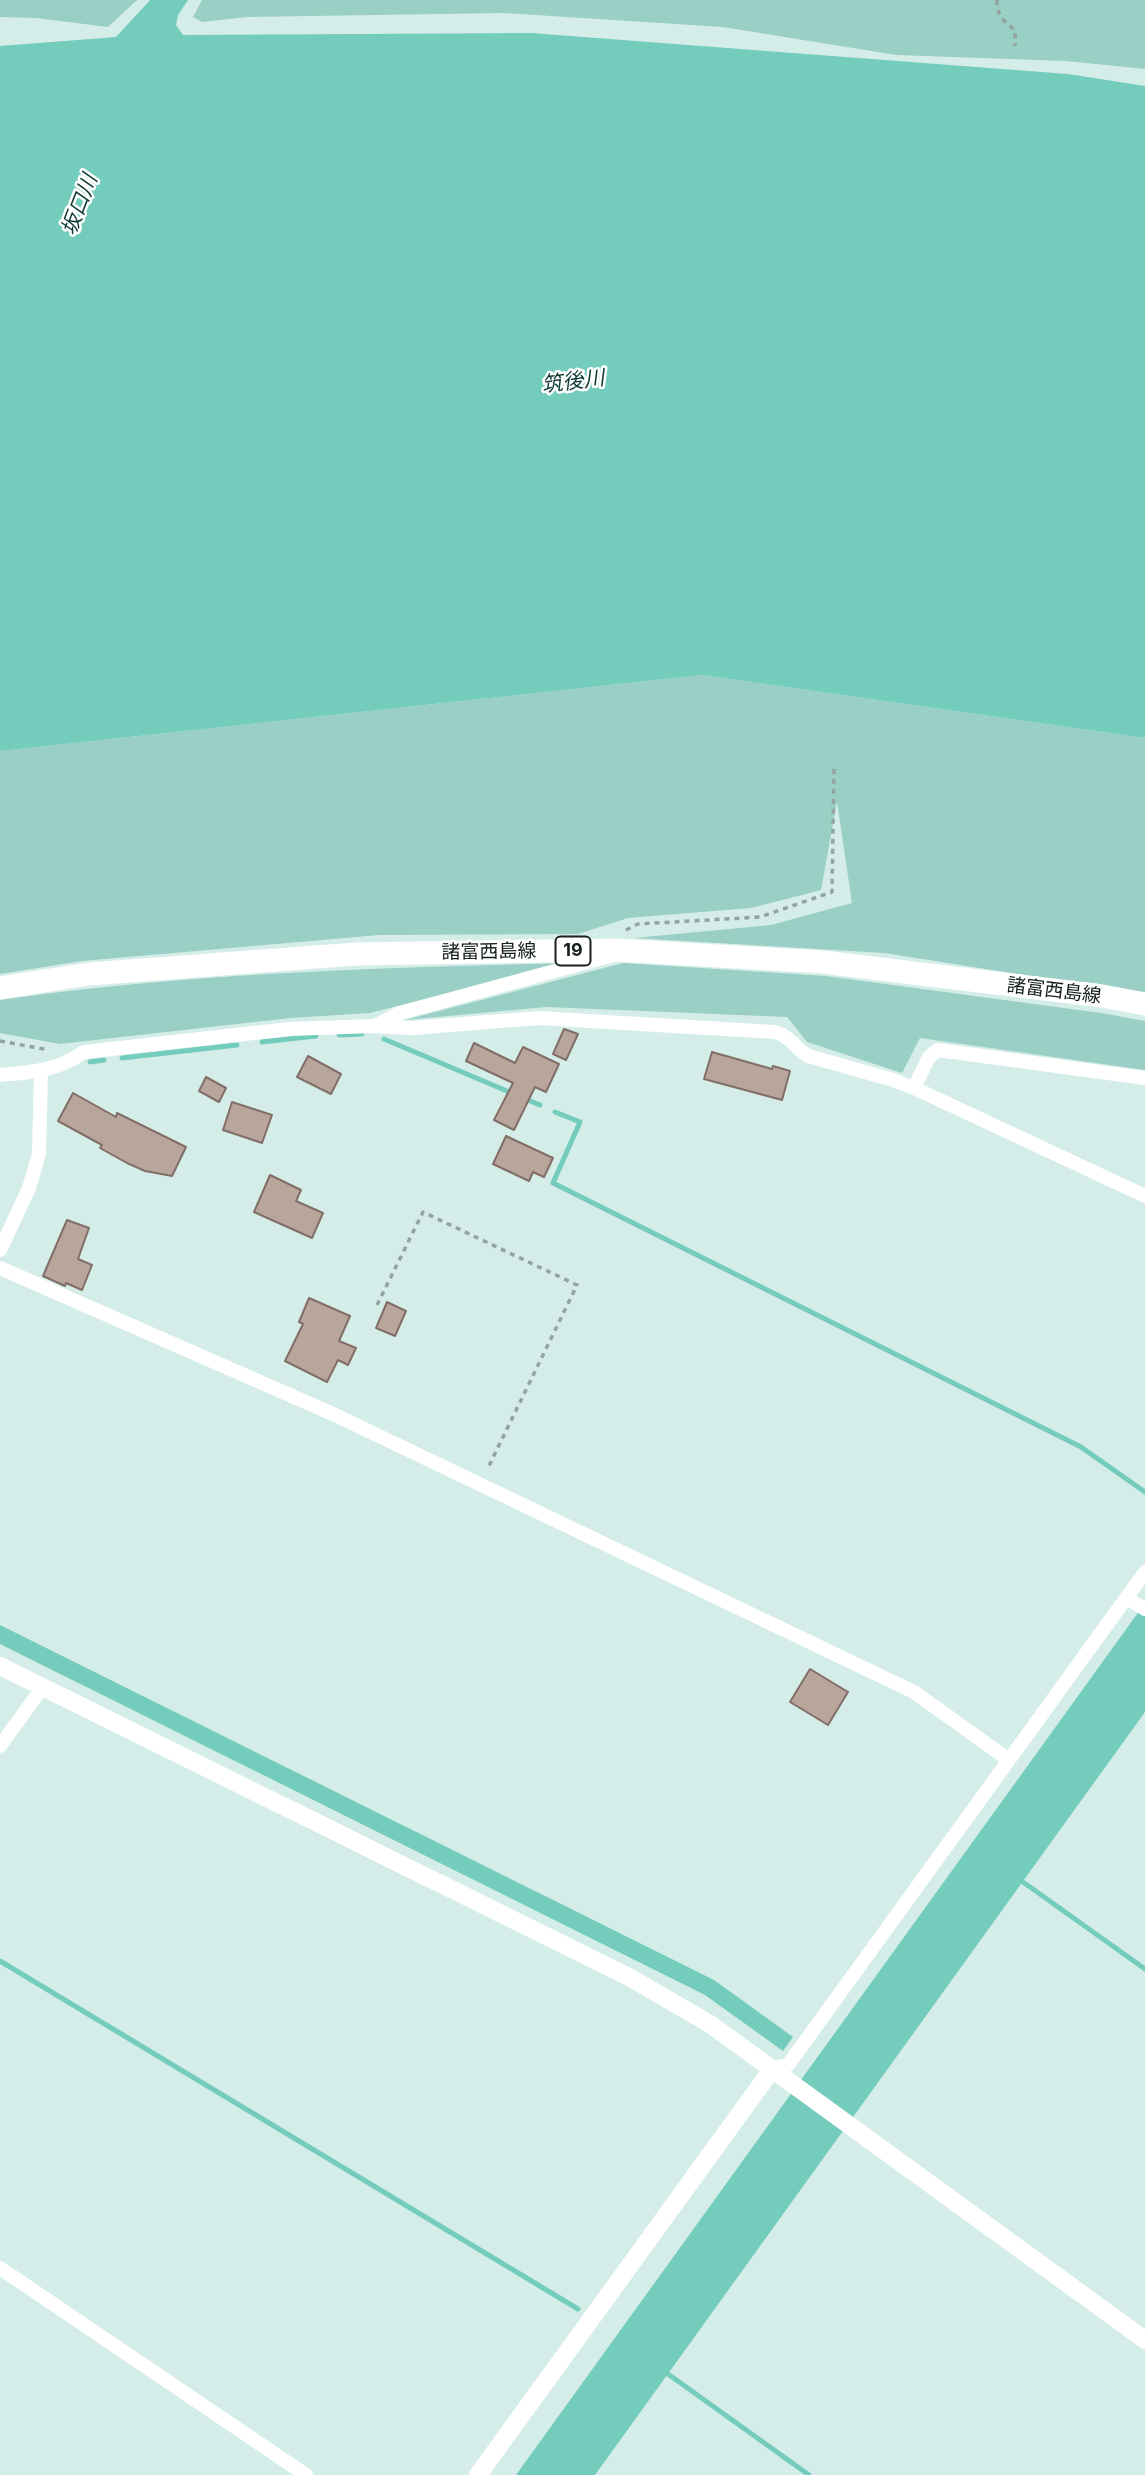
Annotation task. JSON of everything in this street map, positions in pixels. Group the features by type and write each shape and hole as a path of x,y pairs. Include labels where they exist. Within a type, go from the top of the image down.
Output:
{"main road":[{"name":"諸富西島線","path":"0,988 89,974 356,954 615,950 823,962 1102,996 1145,1004"}],"street":[{"path":"374,1026 400,1013 609,957 615,950"},
{"path":"0,1075 41,1071 70,1061 84,1052 289,1028 412,1028 539,1018 775,1032 790,1039 808,1056 915,1088 1145,1196"},
{"path":"915,1088 929,1057 938,1050 1145,1078"},
{"path":"0,1250 29,1188 39,1154 41,1071"},
{"path":"0,1268 333,1414 914,1692 1009,1760"},
{"path":"478,2475 773,2068 788,2065 1009,1760 1137,1604 1145,1572"},
{"path":"0,1666 629,1977 710,2024 1145,2340"},
{"path":"0,1746 43,1687"},
{"path":"0,2267 306,2475"}],"path":[{"path":"997,0 1003,22 1015,30 1015,46"},
{"path":"615,950 616,934 638,924 760,916 832,892 834,764"},
{"path":"0,1041 53,1051 70,1061"},
{"path":"377,1305 423,1212 577,1285 480,1484"}],"shaded area":[{"path":"0,0 137,0 108,27 36,18 0,17"},
{"path":"202,0 1145,0 1145,69 1066,61 896,55 723,27 504,13 247,17 202,22 193,17"},
{"path":"702,675 1145,738 1145,994 884,953 634,938 771,925 852,903 837,802 821,890 751,908 628,918 578,934 379,935 82,961 0,974 0,751"},
{"path":"566,963 370,1013 290,1018 60,1044 0,1033 0,1000 70,991 282,973"},
{"path":"623,963 826,976 1145,1021 1145,1070 920,1038 902,1073 807,1042 787,1017 546,1007 405,1020"}],"water":[{"path":"150,0 188,0 178,15 176,25 183,35 531,33 1068,74 1145,86 1145,738 702,675 0,751 0,46 116,37"},
{"path":"1145,1603 1145,1712 595,2475 516,2475"},
{"path":"0,1625 714,1980 793,2037 783,2051 705,1995 0,1644"}],"building":[{"path":"564,1029 578,1034 566,1060 553,1054"},
{"path":"474,1043 515,1063 523,1047 559,1064 546,1092 535,1087 514,1130 494,1120 513,1083 466,1061"},
{"path":"712,1052 772,1069 773,1066 790,1071 782,1100 704,1079"},
{"path":"308,1056 341,1074 331,1094 297,1077"},
{"path":"206,1077 226,1088 219,1102 199,1091"},
{"path":"73,1093 116,1117 117,1113 186,1147 172,1176 145,1171 127,1163 100,1148 102,1145 58,1121"},
{"path":"232,1102 272,1115 262,1143 223,1130"},
{"path":"506,1136 553,1158 544,1177 533,1172 529,1181 493,1164"},
{"path":"270,1175 301,1190 296,1201 323,1213 312,1238 254,1212"},
{"path":"67,1220 89,1228 78,1259 92,1265 82,1290 43,1276"},
{"path":"309,1298 350,1316 339,1341 356,1348 348,1365 338,1360 327,1382 285,1361 303,1324 299,1322"},
{"path":"387,1302 406,1311 395,1336 376,1328"},
{"path":"810,1669 848,1692 828,1725 790,1702"}],"waterway":[{"path":"339,1035 362,1034"},
{"path":"262,1042 316,1036"},
{"path":"384,1039 514,1094"},
{"path":"122,1058 237,1045"},
{"path":"90,1062 104,1060"},
{"path":"523,1098 540,1105"},
{"path":"555,1112 580,1122 553,1183 1081,1447 1145,1492"},
{"path":"1023,1882 1145,1969"},
{"path":"0,1961 578,2309"},
{"path":"668,2374 809,2475"}],"water label":[{"name":"坂口川","path":"80,205"},
{"name":"筑後川","path":"573,382"}]}
